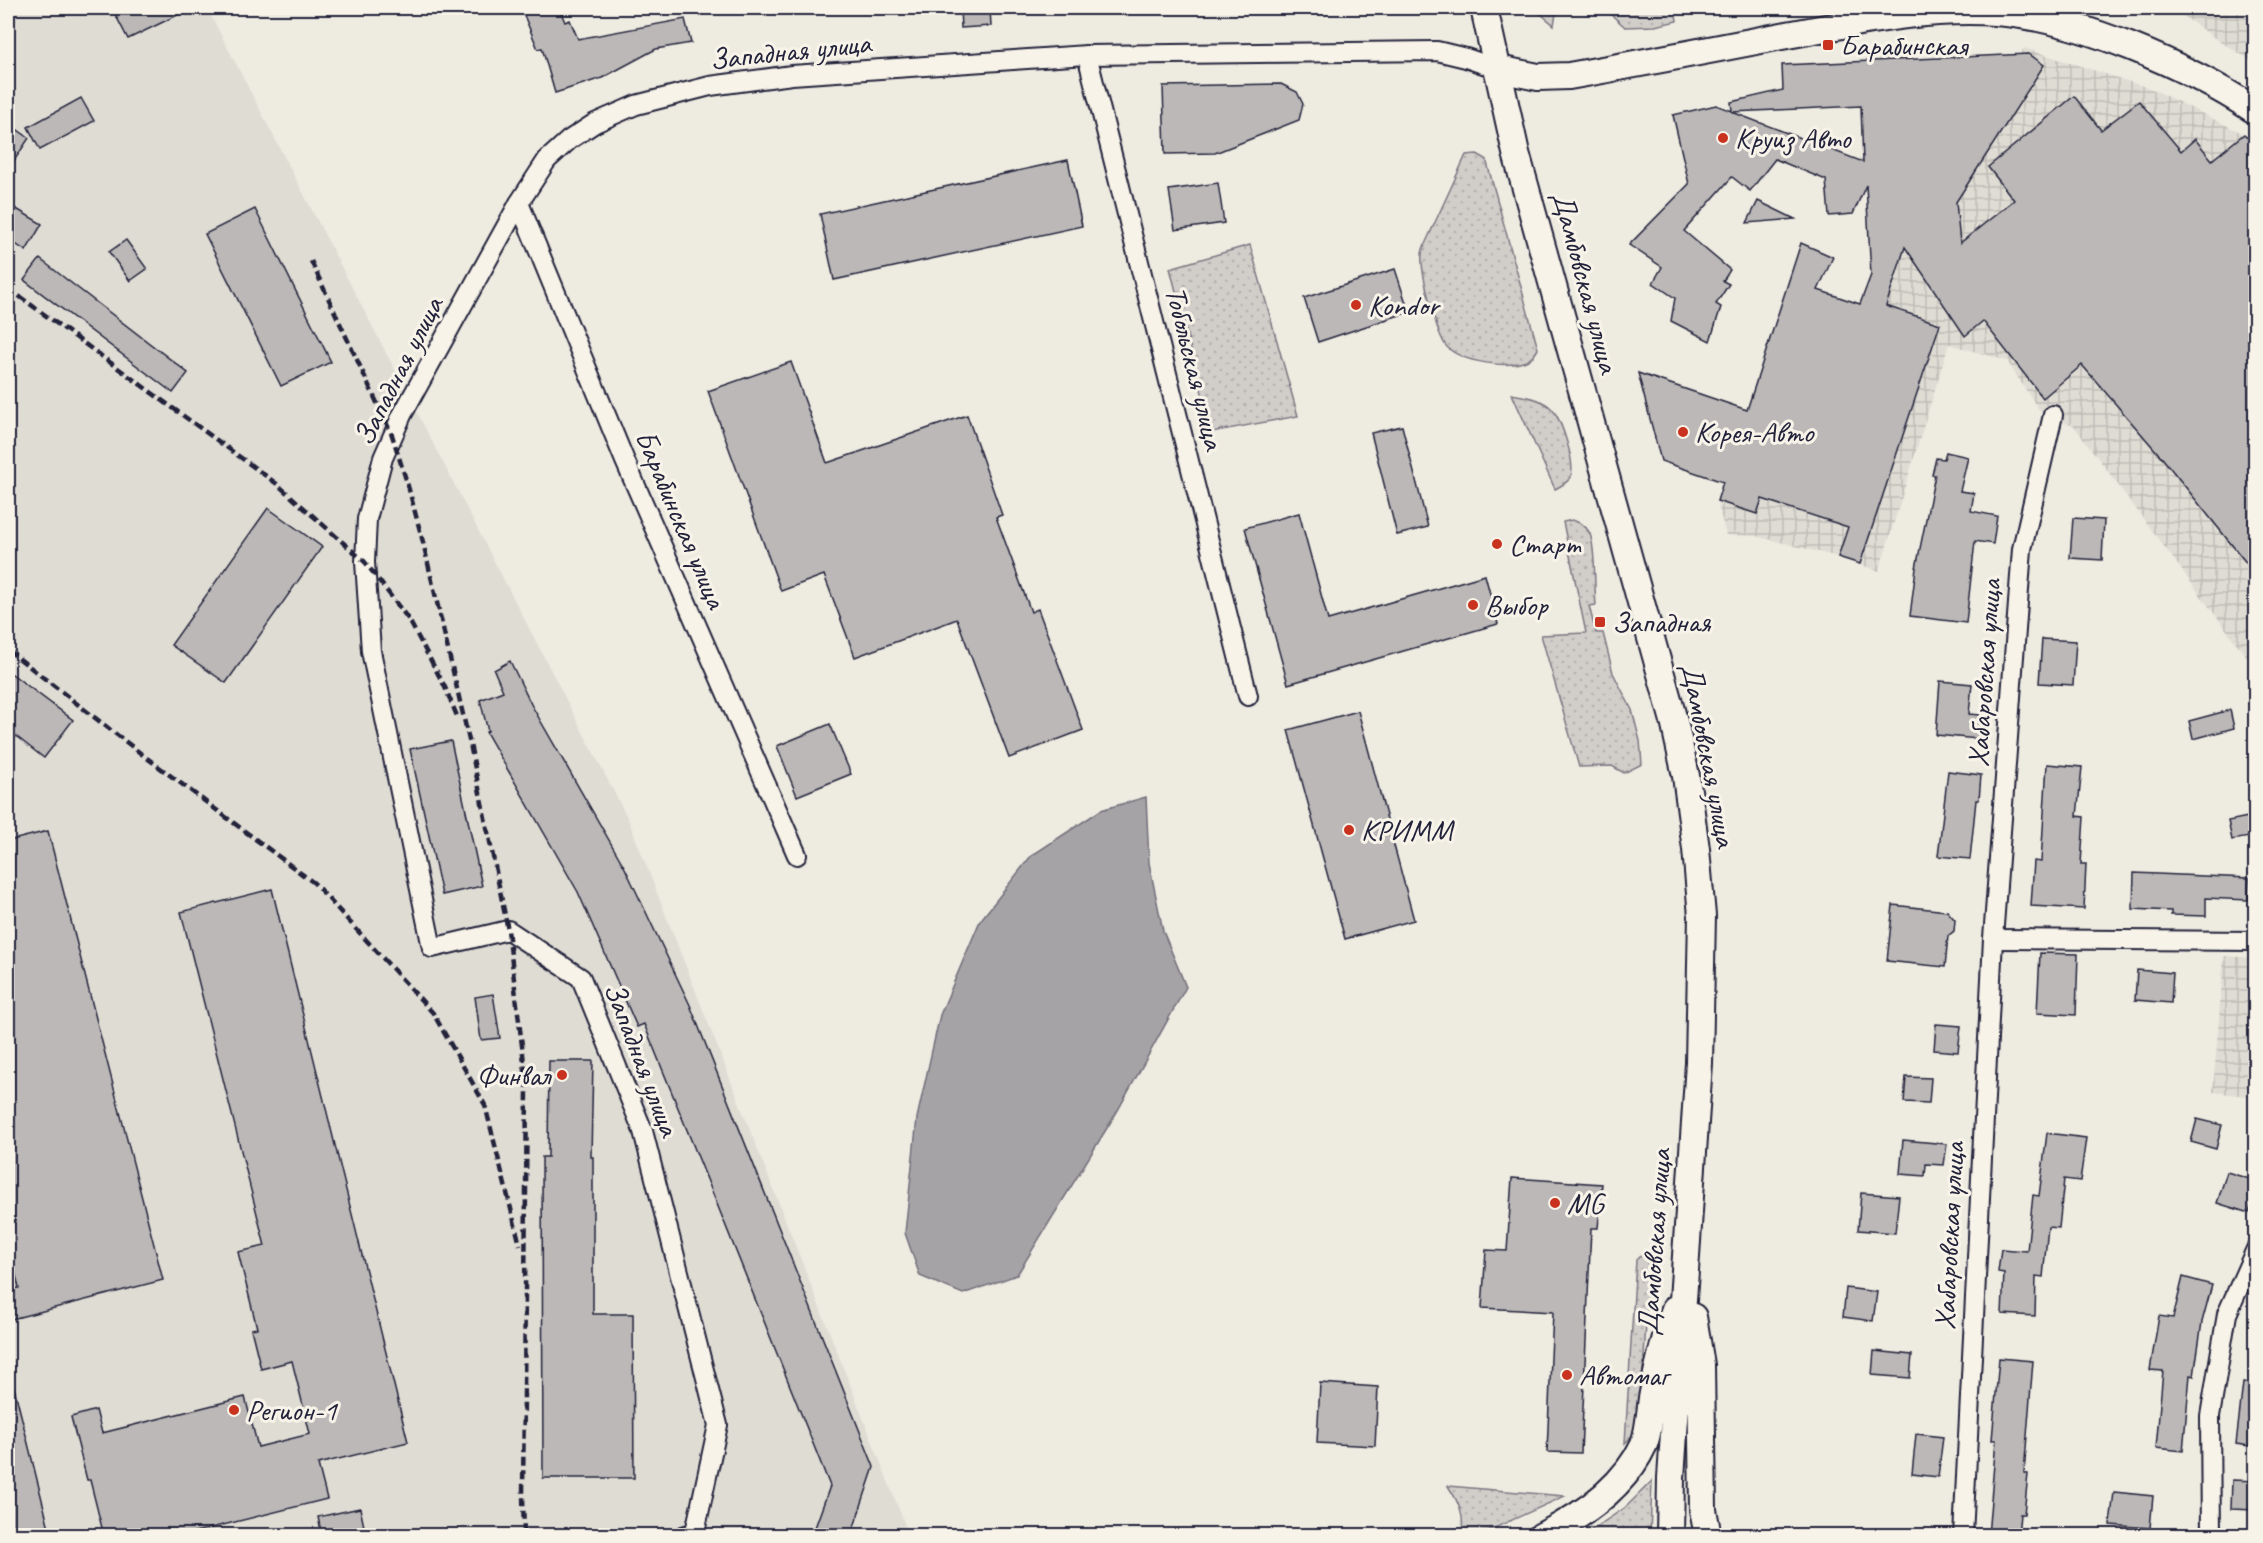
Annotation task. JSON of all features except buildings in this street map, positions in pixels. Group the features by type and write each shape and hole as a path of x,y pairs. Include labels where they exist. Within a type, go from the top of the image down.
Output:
{"main road":[{"name":"Дамбовская улица","path":"1484,8 1516,153 1657,654 1686,776 1696,849 1702,916 1699,1063 1671,1478 1670,1536"},
{"path":"1498,69 1538,77 1569,76 1852,23 1946,12 1996,12 2018,15 2094,34 2170,64 2256,111"},
{"path":"1542,1536 1563,1525 1608,1492 1629,1470 1644,1443 1663,1343 1686,1278"},
{"path":"1686,1278 1701,1365 1702,1510 1708,1536"}],"street":[{"name":"Западная улица","path":"683,1536 695,1532 718,1425 643,1131 581,978 508,930 432,948 371,651 365,562 367,519 383,458 392,435 519,202 547,160 569,140 595,123 636,105 710,86 792,75 1087,55 1437,51 1498,69"},
{"name":"Тобольская улица","path":"1087,55 1248,696"},
{"name":"Барабинская улица","path":"519,202 625,461 797,855"},
{"name":"Хабаровская улица","path":"1963,1536 1993,939 2022,549 2054,415"},
{"path":"1993,939 2256,941"},
{"path":"2211,1536 2210,1416 2227,1314 2256,1249"}],"shaded area":[{"path":"8,8 207,8 628,819 909,1535 8,1535"},
{"path":"1534,8 1557,8 1554,25"},
{"path":"1604,8 1675,8 1677,21 1655,26 1625,27"},
{"path":"2172,8 2255,8 2255,63 2216,39"},
{"path":"2024,48 2152,89 2244,134 2255,144 2255,668 2074,426 2043,416 2007,361 1949,344 1879,571 1838,557 1756,536 1726,535 1717,501 1789,280 1860,304 1871,271 1952,168"},
{"path":"1477,154 1486,159 1538,349 1530,359 1517,363 1485,363 1463,357 1447,347 1434,317 1426,288 1422,263 1423,250 1466,155"},
{"path":"1250,245 1298,416 1212,432 1170,268"},
{"path":"1512,394 1543,402 1555,413 1567,442 1572,472 1570,478 1562,486 1555,489"},
{"path":"1572,520 1585,526 1590,534 1594,558 1596,605 1589,606 1596,633 1603,633 1613,673 1632,710 1640,741 1642,764 1624,773 1612,766 1579,767 1541,635 1586,633 1563,522"},
{"path":"1146,797 1149,863 1163,931 1186,987 1118,1110 1017,1275 963,1294 920,1276 905,1233 917,1118 940,1015 980,921 1031,856 1101,810"},
{"path":"2224,956 2255,958 2255,1097 2213,1092"},
{"path":"1641,1255 1646,1255 1650,1263 1640,1416 1632,1436 1625,1443 1636,1260"},
{"path":"1652,1481 1650,1535 1584,1535 1626,1507"},
{"path":"1448,1486 1565,1496 1479,1535 1461,1535 1460,1509"}],"railway":[{"path":"311,261 392,435 408,486 471,749 508,930 527,1087 524,1536"},
{"path":"8,288 277,484 365,562 409,620 444,685 457,716"},
{"path":"8,650 314,883 433,1013 485,1105 520,1245"}],"place":[{"name":"Барабинская","path":"1828,45"},
{"name":"Круиз Авто","path":"1723,138"},
{"name":"Kondor","path":"1356,305"},
{"name":"Корея-Авто","path":"1683,432"},
{"name":"Старт","path":"1497,544"},
{"name":"Выбор","path":"1473,605"},
{"name":"Западная","path":"1600,622"},
{"name":"КРИММ","path":"1349,830"},
{"name":"Финвал","path":"562,1075"},
{"name":"MG","path":"1555,1203"},
{"name":"Автомаг","path":"1567,1375"},
{"name":"Регион-1","path":"234,1410"}]}
